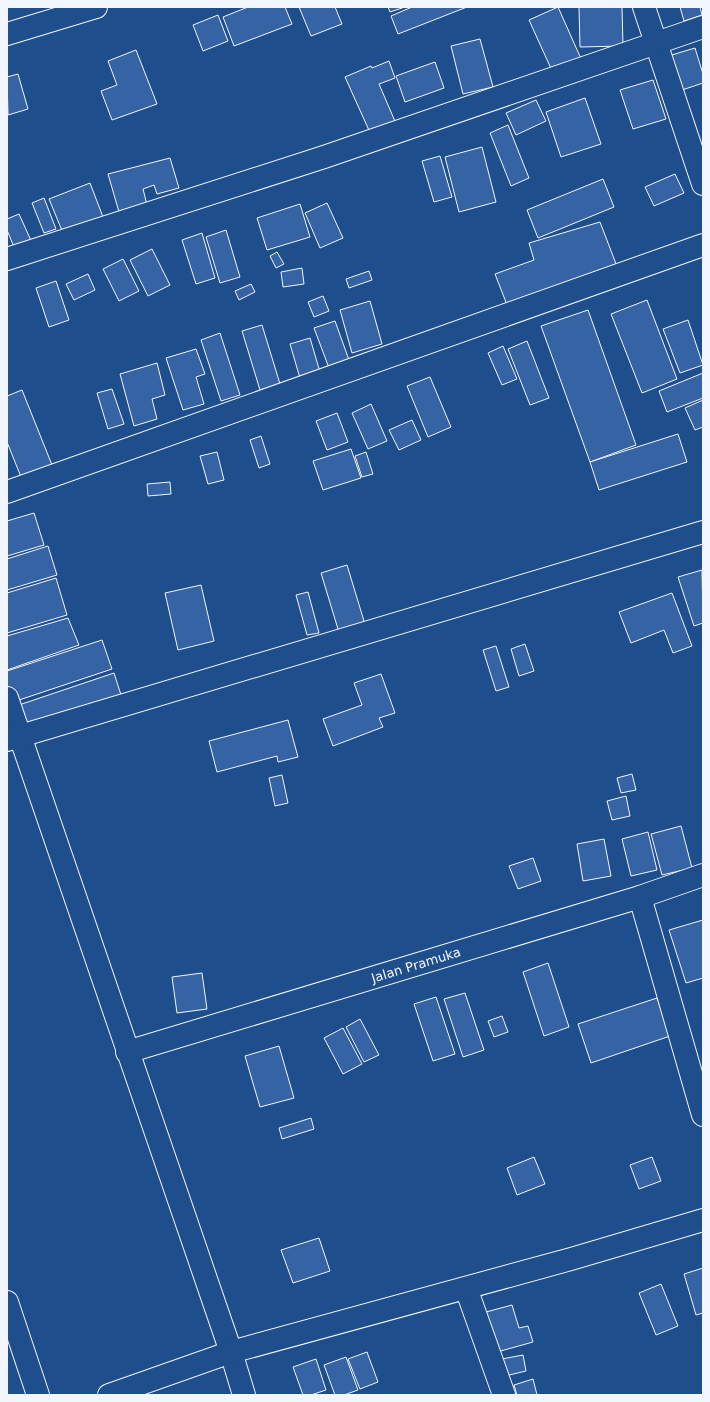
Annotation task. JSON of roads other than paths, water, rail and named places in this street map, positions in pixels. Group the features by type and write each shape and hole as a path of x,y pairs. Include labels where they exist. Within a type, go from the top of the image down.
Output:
{"street":[{"path":"7,34 96,7"},
{"path":"644,7 703,184"},
{"path":"7,259 324,157 703,27"},
{"path":"7,492 703,245"},
{"path":"14,738 703,532"},
{"path":"7,698 14,738 127,1052 231,1352 244,1395"},
{"name":"Jalan Pramuka","path":"127,1052 640,897 703,875"},
{"path":"640,897 703,1115"},
{"path":"109,1395 231,1352 466,1288 703,1220"},
{"path":"466,1288 504,1395"},
{"path":"7,1302 38,1395"}]}
